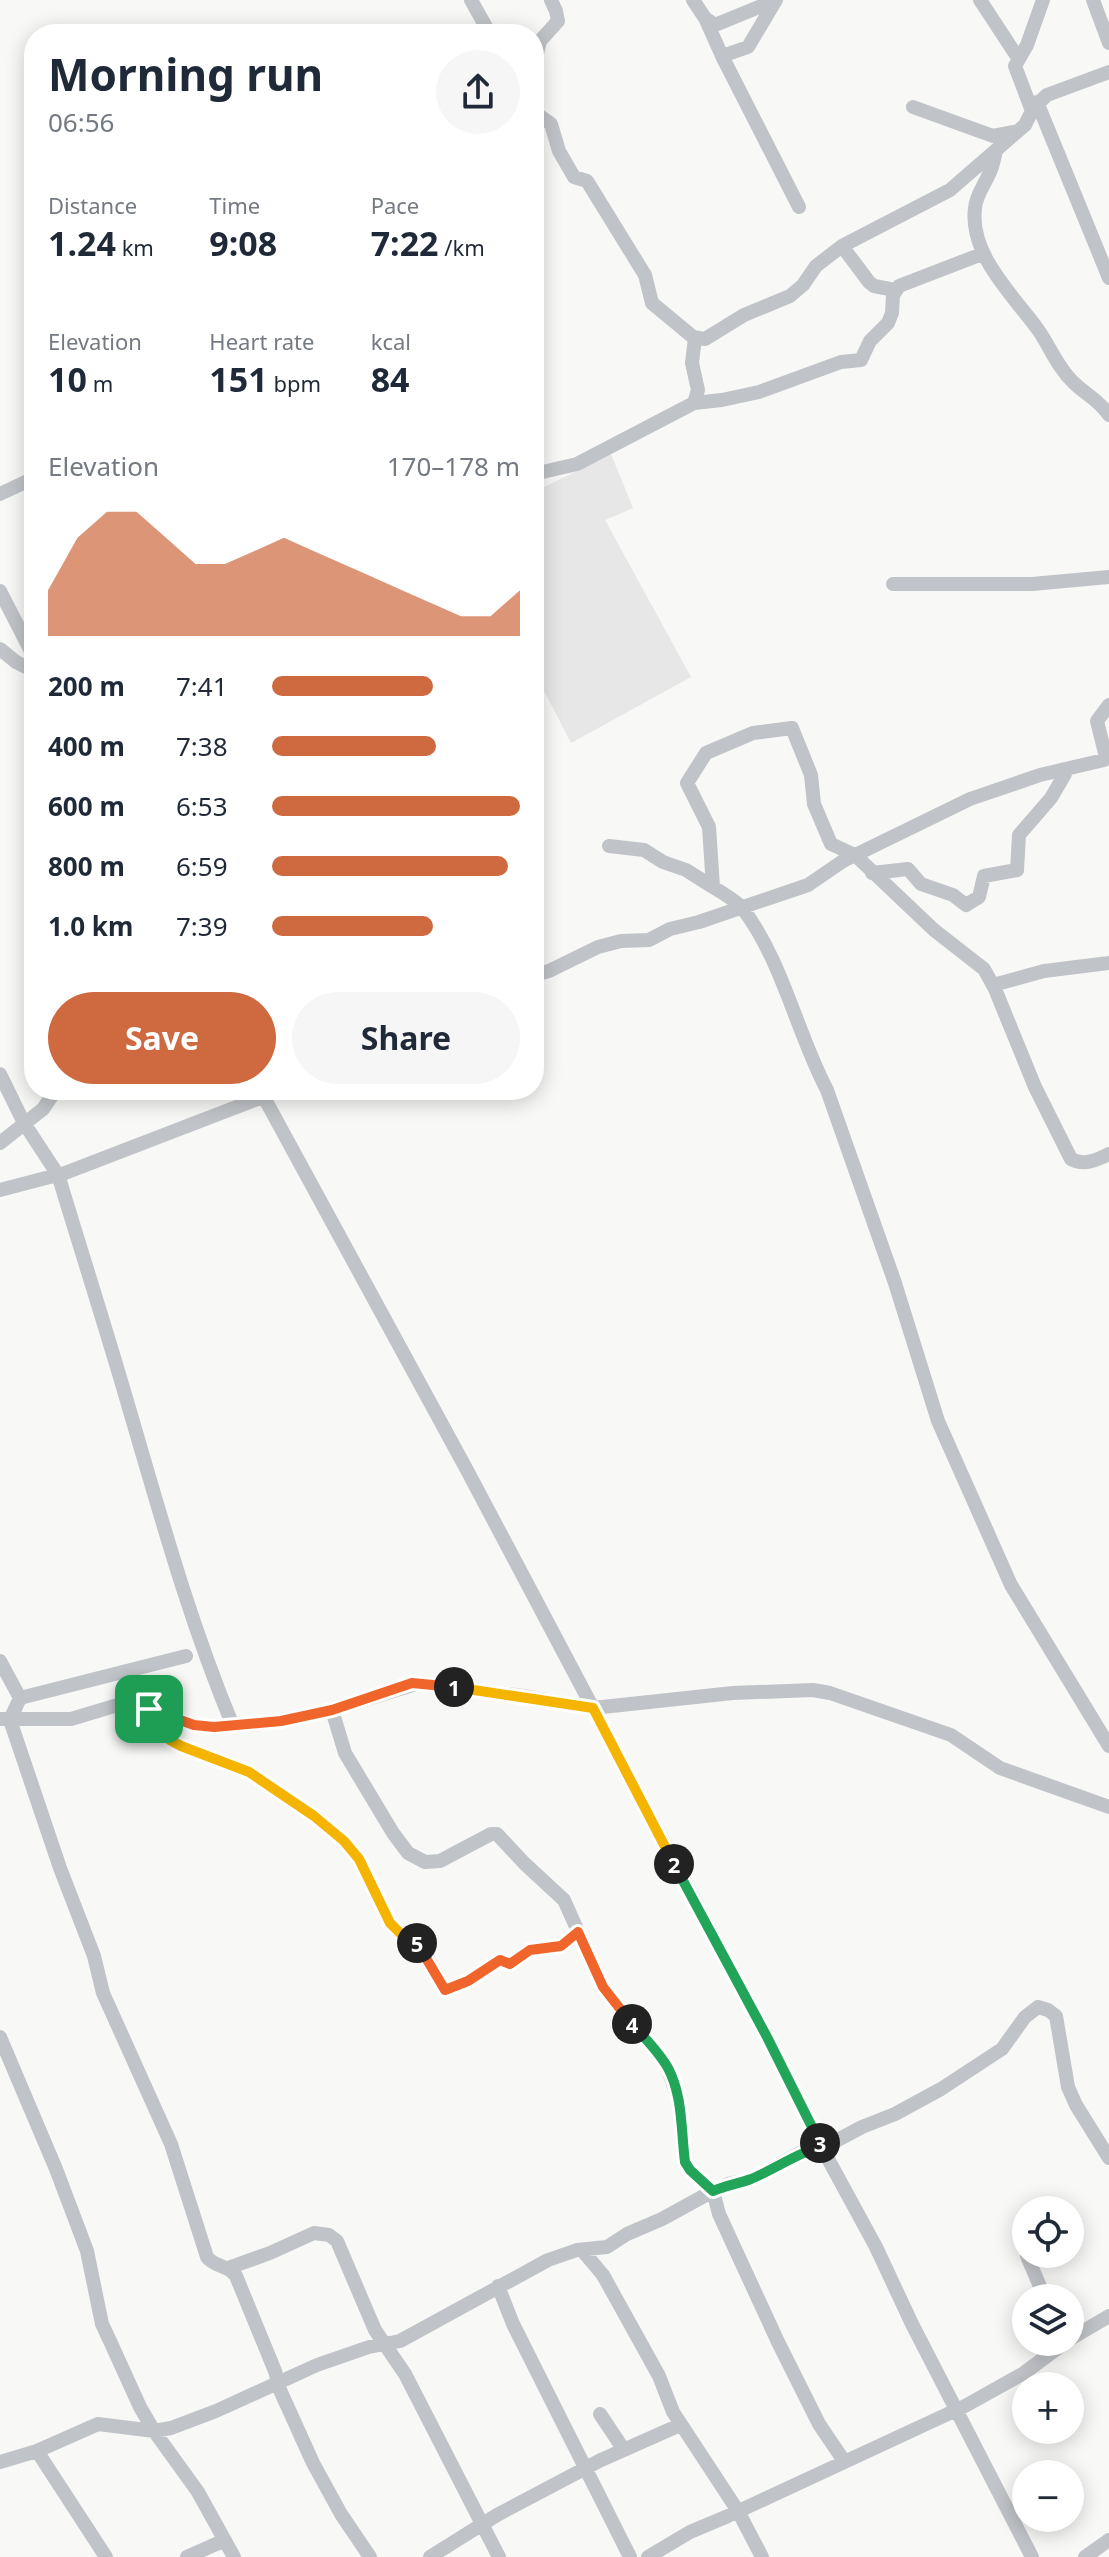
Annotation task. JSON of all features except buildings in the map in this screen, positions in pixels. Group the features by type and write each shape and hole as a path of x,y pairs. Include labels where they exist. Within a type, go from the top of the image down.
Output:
{"street":[{"path":"544,37 558,21 551,0"},
{"path":"693,0 705,18 799,207"},
{"path":"705,18 712,24 718,24 776,0"},
{"path":"722,56 748,47 776,0"},
{"path":"980,0 1018,58"},
{"path":"1043,0 1016,69 1109,278"},
{"path":"1093,0 1109,43"},
{"path":"477,2 486,24"},
{"path":"544,119 549,122 556,145 574,177 587,181 645,275 652,303 695,338 705,339 744,315 790,296 803,285 816,266 842,246 950,190 1019,132 1028,122 1035,106 1060,88 1109,72"},
{"path":"913,107 993,136 1019,132"},
{"path":"996,151 975,206 976,230 982,254 1071,380 1093,396 1109,415"},
{"path":"842,246 869,282 895,290 921,276 982,254"},
{"path":"544,472 579,464 694,403 759,392 841,362 862,359 870,341 888,323 895,290"},
{"path":"694,403 698,390 692,357 695,338"},
{"path":"0,494 24,483"},
{"path":"893,584 1032,584 1109,577"},
{"path":"0,591 24,638"},
{"path":"0,649 24,666"},
{"path":"544,972 598,947 621,941 649,940 670,929 808,885 855,855 970,799 1040,775 1104,760 1105,750 1097,721 1109,705"},
{"path":"713,887 709,827 687,783 706,753 753,733 792,728 811,775 814,804 831,844 855,855 934,930 984,969 1067,1154 1079,1163 1092,1162 1109,1154"},
{"path":"872,873 908,869 921,884 953,895 966,905 979,897 984,876 1017,870 1019,835 1036,817 1065,774"},
{"path":"609,846 644,850 713,887 741,907 770,955 827,1090 895,1283 944,1435 1011,1585 1109,1746"},
{"path":"993,985 1044,971 1109,963"},
{"path":"0,1074 24,1123 59,1178 165,1538 206,1660 233,1726"},
{"path":"0,1143 43,1109 49,1100"},
{"path":"0,1190 59,1178 246,1100"},
{"path":"263,1100 468,1472 767,2037 1032,2557"},
{"path":"5,1719 20,1698 186,1656"},
{"path":"0,1661 20,1698"},
{"path":"5,1719 71,1719 121,1704 149,1709 194,1725 233,1726 281,1721 332,1710 419,1683 593,1708 733,1693 813,1690 830,1693 951,1735 1000,1768 1109,1807"},
{"path":"149,1709 157,1727 170,1740 249,1772 314,1816 344,1841 359,1859 390,1923 403,1936 421,1946 445,1990 468,1981 500,1960 510,1964 530,1950 561,1946 578,1932"},
{"path":"332,1710 345,1753 408,1853 425,1862 440,1861 491,1834 497,1834 560,1895 603,1987 671,2073 678,2098 685,2162 713,2191 719,2214 778,2342 819,2424 844,2461"},
{"path":"5,1719 88,1938 103,1993 171,2144 207,2257 212,2263 228,2268 238,2281 280,2390 313,2463 341,2514 370,2557"},
{"path":"0,2462 37,2451 98,2424 154,2431 171,2428 317,2365 369,2347 395,2343 548,2260 582,2250 607,2247 728,2184 750,2180 800,2153 832,2143 889,2117 989,2059 1008,2043 1025,2017 1040,2007 1056,2016 1068,2087 1109,2158"},
{"path":"1,2046 56,2169 87,2251 102,2324 134,2395 154,2431 198,2492 234,2557"},
{"path":"228,2268 314,2233 329,2235 339,2245 375,2330 405,2374 499,2557"},
{"path":"582,2250 603,2275 659,2376 680,2425 738,2511 762,2557"},
{"path":"498,2286 513,2324 630,2557"},
{"path":"1084,2331 1109,2316"},
{"path":"648,2557 690,2532 955,2411 1024,2373 1047,2356"},
{"path":"600,2414 624,2450"},
{"path":"430,2557 483,2522 680,2425"},
{"path":"37,2451 106,2557"},
{"path":"187,2557 225,2540"},
{"path":"1085,2557 1109,2540"}],"shaded area":[{"path":"611,454 633,508 605,520 691,677 571,743 544,690 544,487"}],"route":[{"path":"419,1683 593,1708 767,2037 821,2146 800,2153 750,2180 728,2184 713,2191 685,2162 678,2098 671,2073 603,1987 578,1932 561,1946 530,1950 510,1964 500,1960 468,1981 445,1990 421,1946 397,1932 390,1923 359,1859 344,1841 314,1816 249,1772 170,1740 157,1727 149,1709 203,1727 260,1724 332,1710 419,1683"}]}
